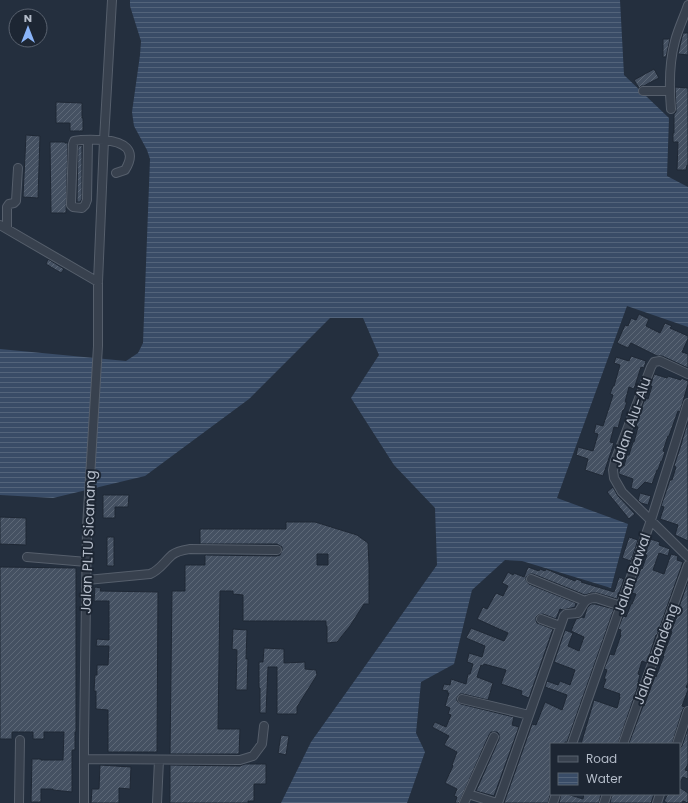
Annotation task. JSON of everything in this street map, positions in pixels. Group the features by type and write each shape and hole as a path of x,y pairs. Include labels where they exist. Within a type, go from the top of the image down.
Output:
{"street":[{"name":"Jalan PLTU Sicanang","path":"84,803 87,527 98,346 98,282 112,0"},
{"path":"671,109 669,91 670,67 675,40 688,5"},
{"path":"643,91 669,91"},
{"path":"88,140 87,200 82,208 73,207 71,205 74,141 80,140 88,140 104,140 118,142 128,148 130,158 129,164 125,170 116,173"},
{"path":"18,168 16,201 9,204 7,207 3,227 98,282"},
{"name":"Jalan Alu-Alu","path":"688,374 660,361 654,362 615,461 613,470 614,478 622,492 688,557"},
{"name":"Jalan Bawal","path":"572,743 651,520 688,404"},
{"path":"87,580 150,574 158,570 173,554 190,549 277,550"},
{"path":"27,557 87,562"},
{"name":"Jalan Bandeng","path":"624,743 688,565"},
{"path":"531,579 585,601"},
{"path":"468,794 498,803 565,614 578,613 585,601 590,598 596,598 621,606"},
{"path":"541,619 560,626"},
{"path":"462,699 529,715"},
{"path":"677,743 688,711"},
{"path":"84,759 240,760 254,756 262,744 264,726"},
{"path":"464,803 494,737"},
{"path":"19,803 20,740"},
{"path":"157,803 159,760"}],"water":[{"path":"130,0 620,0 624,75 669,118 667,176 688,187 688,327 627,306 557,498 628,524 611,588 522,561 505,560 472,590 454,664 421,682 416,733 425,752 407,803 281,803 311,742 437,565 435,508 394,465 351,398 379,355 363,318 330,318 249,399 145,476 53,498 0,495 0,349 126,361 138,353 143,343 150,159 147,150 134,126 132,112 141,41 130,6"}],"building":[{"path":"683,33 688,33 688,55 678,54"},
{"path":"663,39 670,39 666,57 663,57"},
{"path":"654,69 659,78 639,88 634,80"},
{"path":"675,87 688,88 688,165 686,170 677,170 678,142 673,142 674,114 676,112"},
{"path":"56,102 82,103 83,131 70,131 70,123 56,123"},
{"path":"26,135 40,136 38,198 23,197"},
{"path":"50,142 68,143 66,213 51,213"},
{"path":"82,145 82,199 80,202 77,202 78,146"},
{"path":"48,259 64,269 61,273 46,264"},
{"path":"639,314 649,319 646,326 660,333 665,323 672,326 670,328 688,336 682,352 688,354 688,368 662,356 657,356 631,343 628,348 617,343 625,325 628,326 631,318 636,320"},
{"path":"631,356 646,361 644,368 641,367 634,389 629,387 625,402 627,402 618,428 614,427 610,442 614,443 603,476 585,470 588,459 576,455 578,447 593,451 598,434 594,433 596,424 603,426 613,395 610,394 620,365 614,363 616,357 629,361"},
{"path":"654,374 667,378 668,376 681,380 681,378 688,381 688,384 680,412 678,411 668,436 663,451 665,452 662,461 652,484 645,482 637,490 631,488 633,479 619,474 619,472 621,465 624,466 627,455 629,455 634,442 638,427 636,426 645,398 648,399"},
{"path":"687,424 688,541 675,535 678,525 660,519 664,507 661,506 670,480 672,480 676,467 674,466"},
{"path":"613,487 618,496 635,514 629,519 607,492"},
{"path":"640,493 651,496 648,505 641,503 638,500"},
{"path":"103,495 129,495 128,507 115,507 115,518 103,518"},
{"path":"0,517 26,518 26,545 0,544"},
{"path":"286,522 315,522 357,535 368,543 369,604 364,604 350,626 337,642 327,643 326,621 243,621 243,595 233,594 233,591 220,591 218,729 240,729 239,754 170,754 172,591 185,591 185,565 205,565 205,555 277,556 280,555 282,550 282,547 277,544 200,544 200,529 286,529","holes":["317,554 328,554 328,565 317,565"]},
{"path":"107,537 114,537 114,566 107,566"},
{"path":"629,537 638,540 631,561 622,558"},
{"path":"650,539 660,542 659,545 670,549 668,556 659,553 653,570 664,574 671,554 678,556 677,560 683,562 647,663 642,661 638,674 640,675 639,683 618,743 581,743 594,700 617,708 620,694 603,688 607,670 604,669 610,654 614,655 621,635 621,630 618,629 623,616 626,617 636,594 631,593 641,568 642,569 647,555 645,555"},
{"path":"0,567 76,568 76,732 75,750 72,750 72,792 41,789 41,802 31,802 32,759 63,760 64,732 44,732 44,739 33,739 33,732 12,732 12,739 0,739"},
{"path":"528,567 539,571 540,569 545,571 546,569 575,581 576,579 582,581 581,582 614,592 619,577 624,579 617,599 597,593 585,595 533,574 526,577 529,584 576,603 575,607 563,610 560,609 556,619 543,614 536,617 537,623 553,629 529,698 521,695 522,691 501,684 506,670 484,664 483,666 481,665 477,677 493,683 488,700 463,694 458,696 457,701 461,704 514,717 512,725 519,727 494,796 476,791 499,739 499,734 497,732 491,732 459,803 455,803 457,797 454,796 457,789 445,783 453,766 452,765 457,752 444,745 449,736 432,727 435,722 446,727 451,715 448,714 450,708 445,706 449,693 447,693 448,691 442,690 444,684 450,685 451,679 466,684 468,674 470,674 473,664 467,662 469,653 482,657 485,646 466,638 471,628 504,641 508,633 477,619 483,607 487,609 496,593 503,596 508,586 502,583 508,572 513,575 514,573 524,577"},
{"path":"688,581 688,683 686,687 688,690 682,706 685,707 683,709 672,743 629,743 664,656"},
{"path":"95,587 101,588 100,591 158,592 157,752 108,752 108,710 96,709 96,691 94,691 97,665 108,665 109,646 96,646 97,639 109,640 109,601 94,601"},
{"path":"591,604 595,604 614,609 567,742 550,743 550,795 548,803 504,803 532,724 536,725 545,702 562,710 567,695 545,687 547,681 558,685 560,681 570,685 575,670 554,662 565,630 573,633 568,646 579,651 584,637 571,631 576,619 582,617 584,618 587,608"},
{"path":"233,629 247,630 247,690 236,690 237,650 232,649"},
{"path":"264,648 284,649 284,663 305,662 305,669 316,670 317,675 297,707 297,714 277,714 277,667 268,667 266,713 260,713 259,662 263,662"},
{"path":"688,728 688,764 685,770 688,771 688,779 683,777 680,782 680,748"},
{"path":"281,735 289,736 286,755 278,753"},
{"path":"245,764 266,764 266,784 254,784 254,801 248,801 248,803 170,803 170,765 240,766"},
{"path":"100,765 131,767 130,789 119,788 119,803 91,803 92,789 99,789"},
{"path":"680,788 688,793 688,803 683,801 682,803 667,803 664,801 667,795 680,795"},
{"path":"561,795 570,795 583,799 584,795 601,795 599,803 559,803"},
{"path":"612,795 654,795 651,803 610,803"}]}
